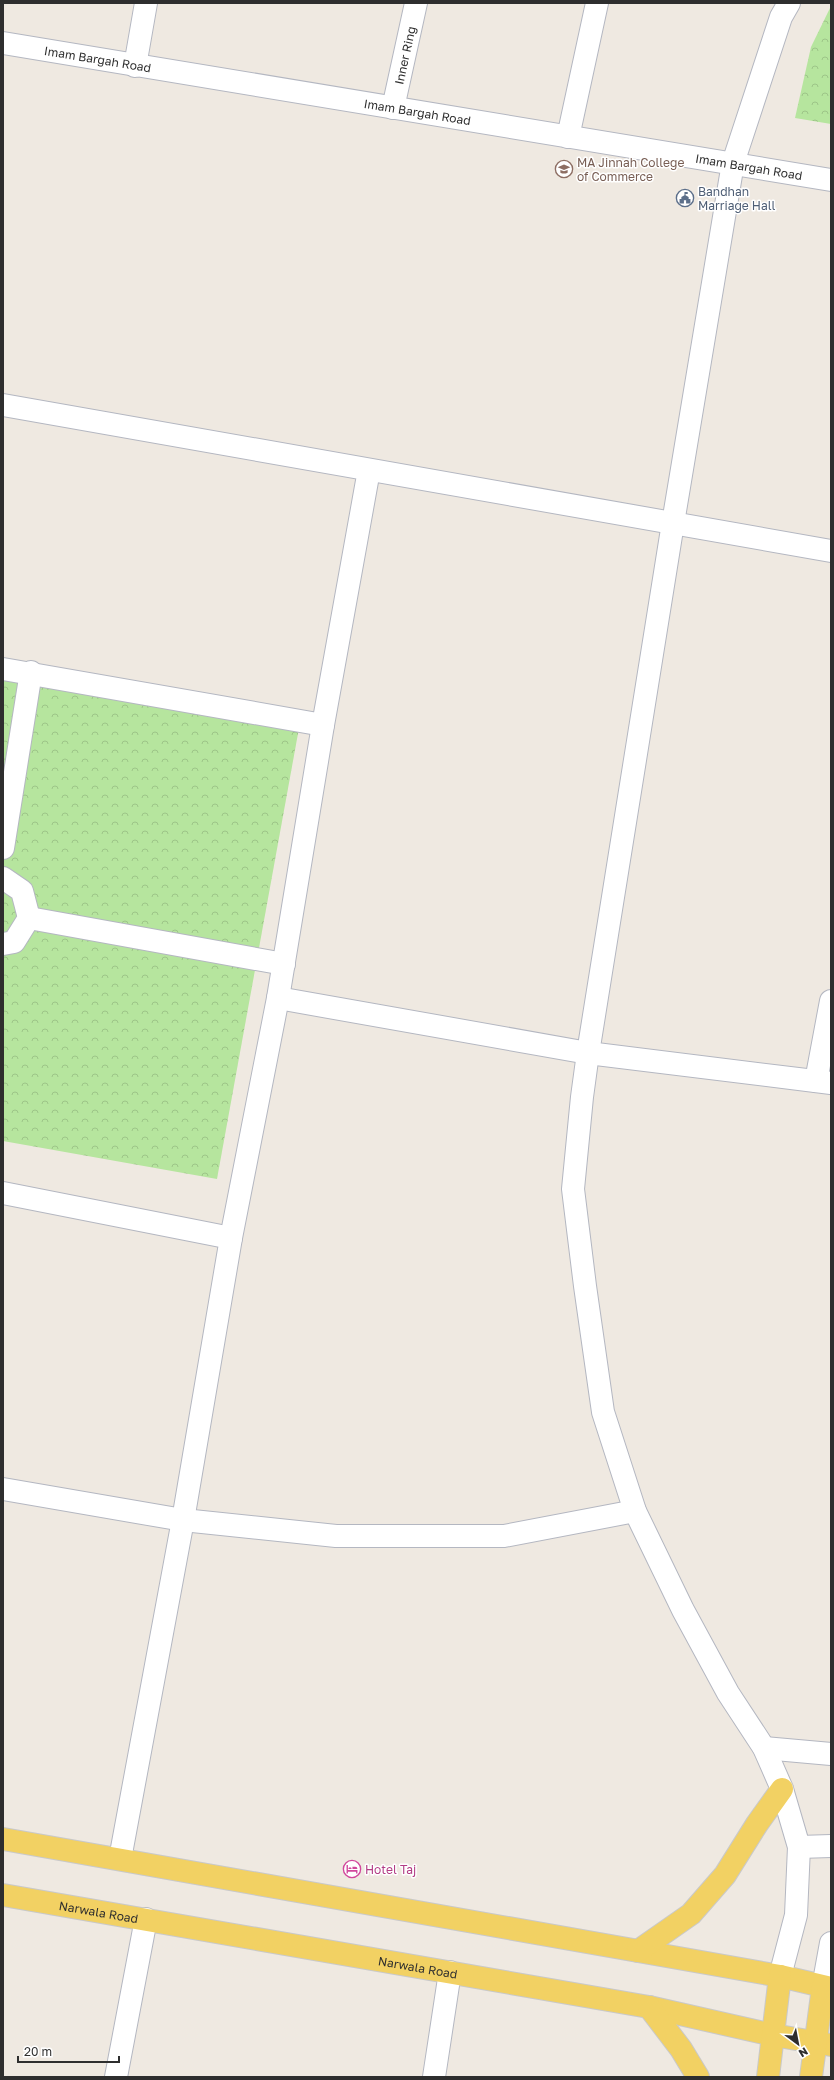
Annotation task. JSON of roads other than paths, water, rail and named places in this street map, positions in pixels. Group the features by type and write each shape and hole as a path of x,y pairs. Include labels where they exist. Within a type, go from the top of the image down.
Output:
{"main road":[{"path":"638,1951 691,1914 725,1875 757,1824 782,1789"},
{"path":"3,1839 780,1976 827,1988 823,2044 810,2077"},
{"name":"Narwala Road","path":"3,1895 649,2007 773,2035 823,2044"},
{"path":"768,2077 780,1976"},
{"path":"649,2007 681,2048 698,2077"}],"street":[{"path":"135,66 146,3"},
{"name":"Inner Ring","path":"392,108 416,3"},
{"path":"568,137 597,3"},
{"path":"780,1976 796,1915 800,1847 782,1789 764,1748 728,1693 683,1610 636,1511 603,1412 584,1286 573,1189 582,1097 588,1054 673,523 733,163 781,17 789,3"},
{"name":"Imam Bargah Road","path":"3,43 831,180"},
{"path":"3,405 831,551"},
{"path":"120,1859 183,1520 231,1238 278,998 323,726 369,470"},
{"path":"3,669 30,672 323,726"},
{"path":"3,848 30,672"},
{"path":"3,878 22,891 29,918 14,942 3,944"},
{"path":"29,918 284,964"},
{"path":"278,998 588,1054 824,1082 831,1001"},
{"path":"3,1193 231,1238"},
{"path":"3,1489 183,1520 336,1536 504,1536 636,1511"},
{"path":"764,1748 831,1754"},
{"path":"800,1847 831,1846"},
{"path":"116,2077 146,1919"},
{"path":"827,1988 831,1943"},
{"path":"434,2077 450,1972"}],"place":[{"name":"MA Jinnah College of Commerce","path":"564,169"},
{"name":"Bandhan Marriage Hall","path":"685,198"},
{"name":"Hotel Taj","path":"352,1869"}]}
